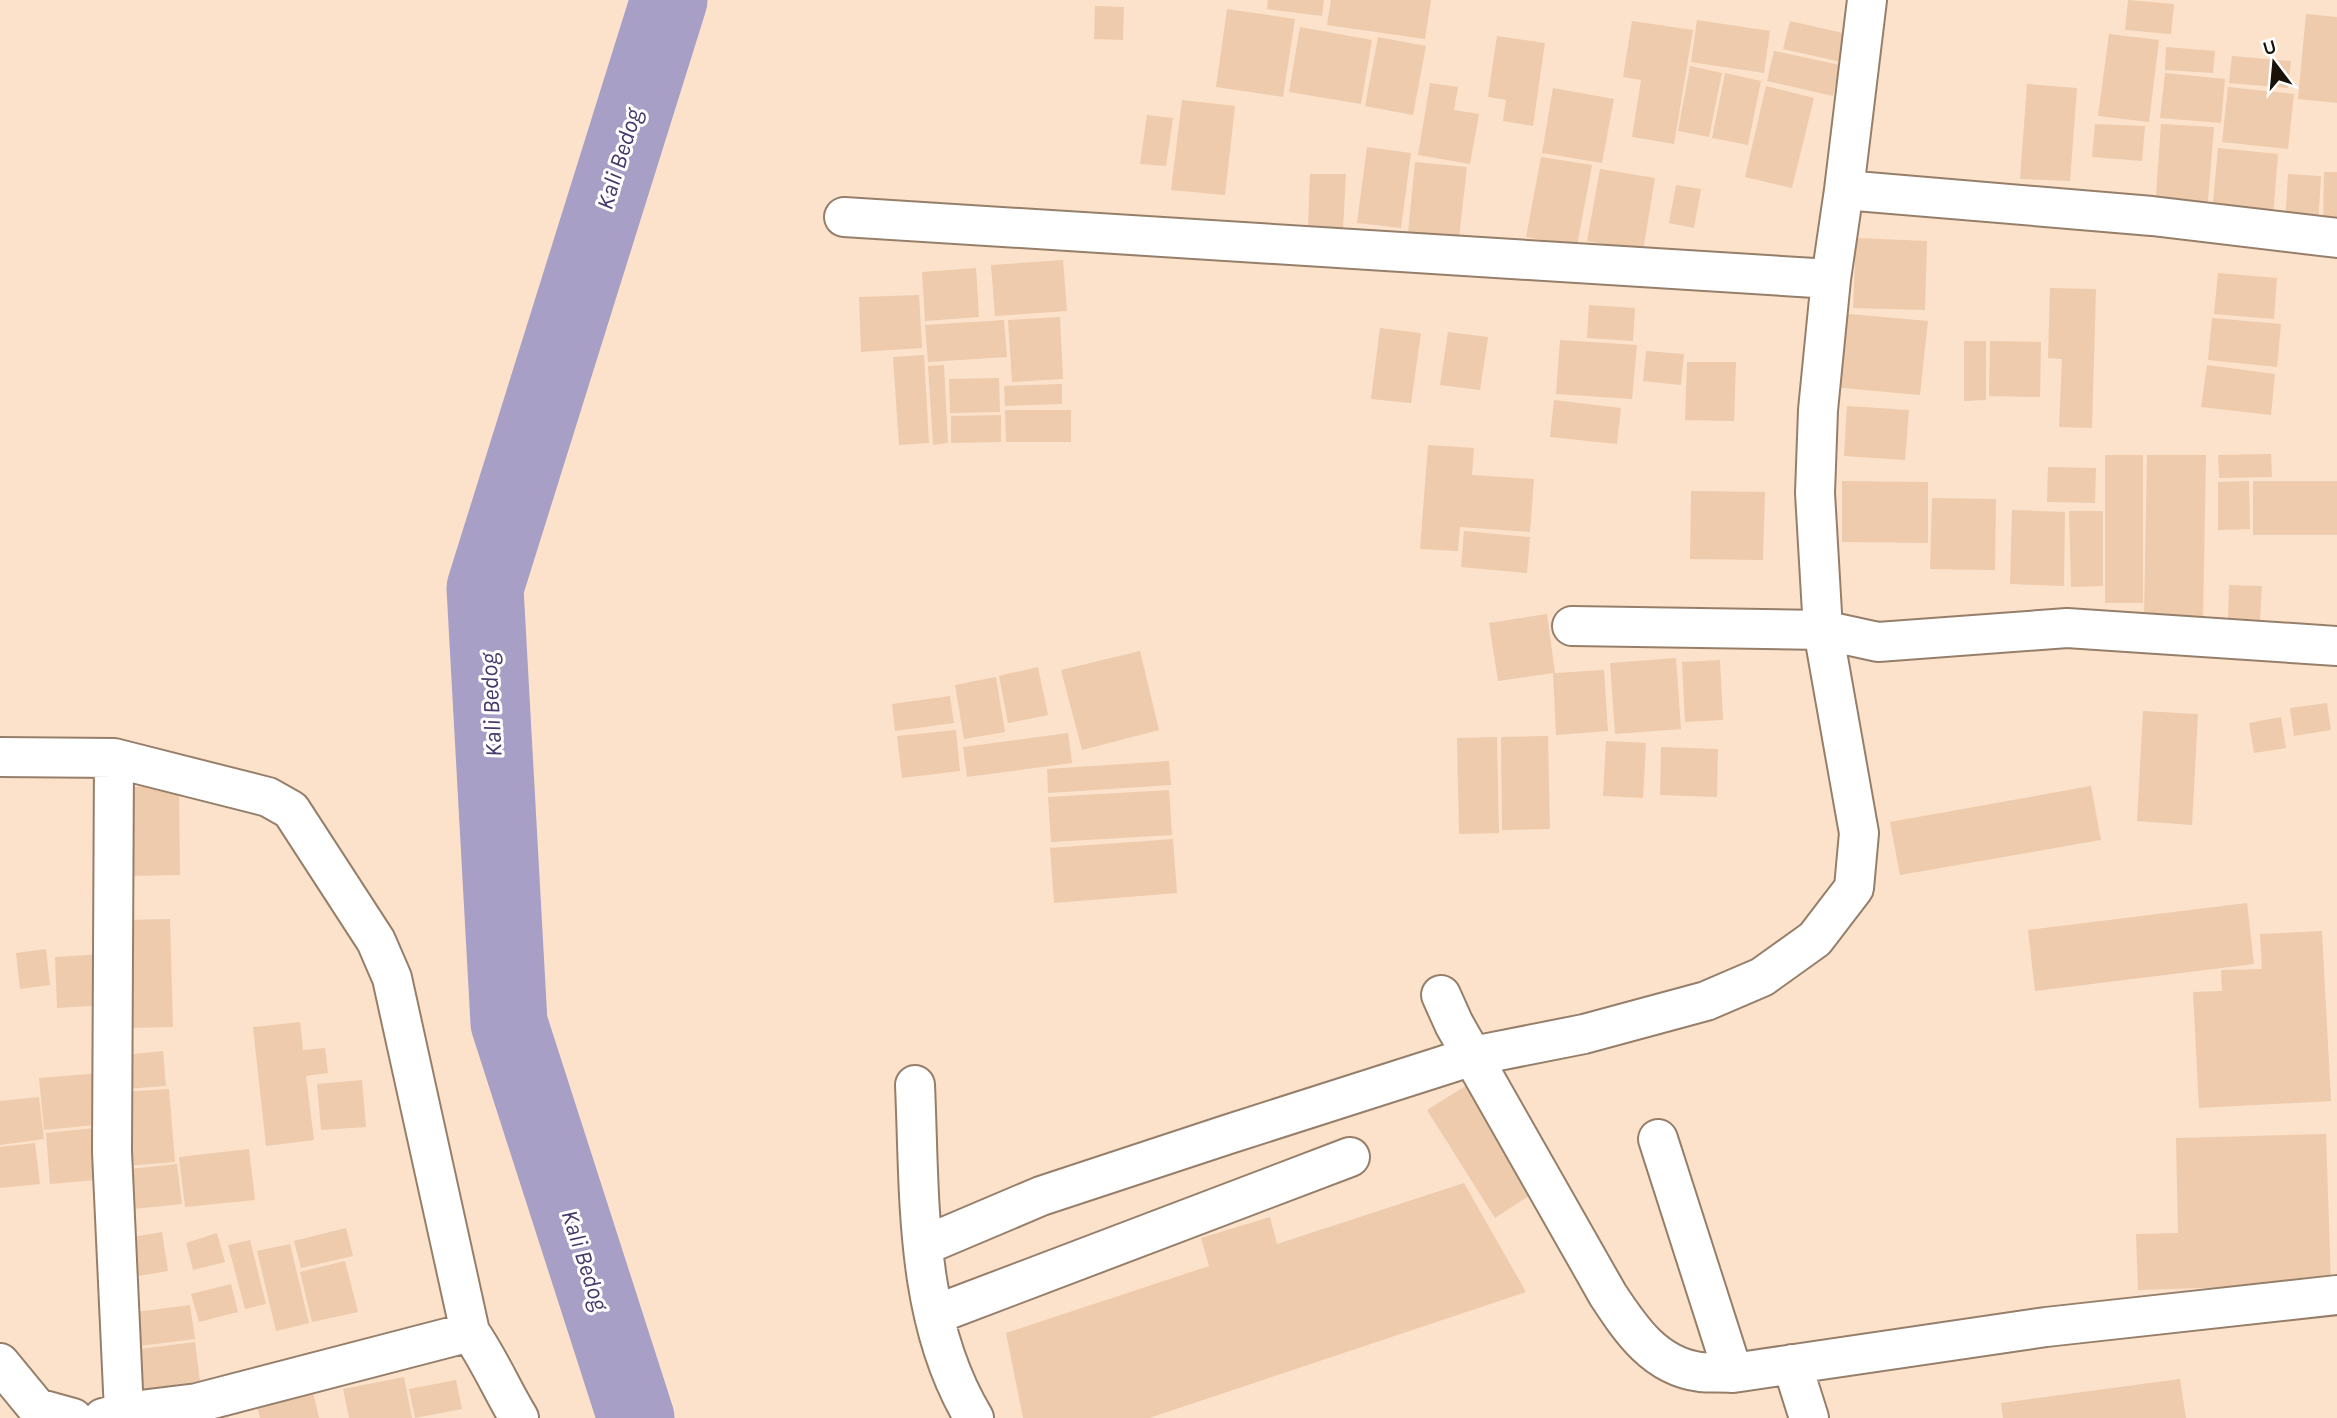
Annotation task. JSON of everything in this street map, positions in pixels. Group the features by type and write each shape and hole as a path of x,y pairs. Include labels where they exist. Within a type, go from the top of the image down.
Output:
{"street":[{"path":"923,1246 1041,1196 1473,1056 1584,1034 1706,1001 1762,977 1815,939 1854,888 1859,832 1823,630 1815,453 1831,279 1867,0"},
{"path":"1844,190 2152,216 2337,238"},
{"path":"844,217 1831,279"},
{"path":"1572,626 1823,630 1878,642 2067,628 2337,646"},
{"path":"0,757 114,758 268,797 291,810 376,941 392,978 470,1332 519,1418"},
{"path":"114,758 113,1415 197,1411 470,1332"},
{"path":"1441,995 1454,1024 1608,1295 1646,1347 1674,1365 1699,1372 1733,1373 2046,1327 2337,1295"},
{"path":"915,1085 923,1246 934,1315 948,1366 974,1418"},
{"path":"1658,1139 1733,1373"},
{"path":"934,1315 1350,1157"},
{"path":"0,1363 37,1408 73,1418"},
{"path":"1792,1364 1810,1418"}],"building":[{"path":"1268,0 1324,0 1322,16 1267,9"},
{"path":"1331,0 1431,0 1425,39 1327,25"},
{"path":"2128,0 2174,4 2171,34 2125,30"},
{"path":"1095,6 1124,7 1123,40 1094,39"},
{"path":"1227,9 1295,19 1283,97 1216,87"},
{"path":"2306,14 2337,17 2337,103 2298,99"},
{"path":"1697,20 1770,31 1764,73 1691,62"},
{"path":"1632,21 1693,30 1674,144 1632,137 1641,80 1623,77"},
{"path":"1790,21 1847,34 1841,62 1783,49"},
{"path":"1300,27 1372,40 1361,104 1289,92"},
{"path":"2109,34 2159,40 2149,122 2098,116"},
{"path":"1497,36 1545,43 1533,126 1503,121 1506,100 1488,97"},
{"path":"1378,37 1426,46 1413,115 1365,106"},
{"path":"2166,47 2215,51 2213,73 2165,70"},
{"path":"1774,51 1840,65 1833,96 1767,81"},
{"path":"2232,56 2291,61 2288,88 2229,83"},
{"path":"1690,66 1722,73 1709,137 1678,131"},
{"path":"1725,73 1761,81 1748,145 1712,138"},
{"path":"2165,73 2225,79 2221,123 2160,118"},
{"path":"1430,83 1458,87 1454,110 1479,114 1470,164 1418,155"},
{"path":"2027,84 2077,88 2070,181 2020,179"},
{"path":"1766,86 1814,98 1792,188 1745,177"},
{"path":"2228,87 2294,94 2288,149 2222,142"},
{"path":"1553,88 1614,99 1602,163 1542,153"},
{"path":"1182,100 1235,106 1225,195 1171,190"},
{"path":"1147,115 1173,118 1166,166 1140,164"},
{"path":"2095,124 2145,126 2142,161 2092,157"},
{"path":"2161,124 2214,127 2207,213 2155,209"},
{"path":"1367,147 1411,153 1401,228 1357,223"},
{"path":"2218,148 2278,154 2273,218 2212,213"},
{"path":"1541,157 1592,165 1577,246 1526,237"},
{"path":"1415,162 1467,167 1459,238 1408,233"},
{"path":"1600,169 1655,178 1643,251 1587,241"},
{"path":"2324,172 2337,172 2337,226 2323,226"},
{"path":"1310,174 1346,174 1343,229 1308,228"},
{"path":"2288,174 2321,176 2318,226 2285,224"},
{"path":"1676,185 1701,189 1694,228 1669,223"},
{"path":"1856,238 1927,241 1925,310 1853,308"},
{"path":"1063,260 1067,311 995,316 991,265"},
{"path":"976,268 979,317 925,321 922,272"},
{"path":"2218,273 2277,278 2274,319 2214,314"},
{"path":"2050,288 2096,289 2092,428 2059,427 2062,359 2048,358"},
{"path":"919,295 922,348 861,352 859,297"},
{"path":"1589,305 1635,308 1633,341 1587,338"},
{"path":"1838,313 1928,321 1920,395 1831,387"},
{"path":"1060,317 1063,379 1012,382 1008,320"},
{"path":"2212,318 2281,324 2277,367 2208,360"},
{"path":"1004,320 1007,357 928,362 925,325"},
{"path":"1380,328 1421,333 1411,403 1371,399"},
{"path":"1448,332 1488,337 1480,390 1440,385"},
{"path":"1560,340 1637,345 1632,399 1556,394"},
{"path":"1964,341 1986,341 1986,400 1964,401"},
{"path":"1990,341 2041,342 2040,397 1989,396"},
{"path":"1646,351 1684,354 1681,385 1643,381"},
{"path":"924,355 929,443 899,445 893,357"},
{"path":"1687,362 1736,362 1734,421 1685,420"},
{"path":"944,365 948,443 933,445 928,366"},
{"path":"2207,365 2275,374 2271,415 2201,407"},
{"path":"999,378 1000,412 950,413 949,379"},
{"path":"1062,384 1062,404 1005,406 1004,386"},
{"path":"1554,400 1621,408 1617,444 1550,437"},
{"path":"1847,406 1909,410 1905,460 1844,456"},
{"path":"1005,410 1071,410 1071,442 1006,442"},
{"path":"1001,415 1001,442 951,443 951,416"},
{"path":"1428,445 1474,448 1472,475 1534,479 1530,532 1460,527 1458,551 1420,549"},
{"path":"2271,454 2272,477 2219,478 2218,455"},
{"path":"2105,455 2143,455 2143,603 2105,603"},
{"path":"2147,455 2206,455 2203,618 2144,617"},
{"path":"2048,467 2096,468 2095,503 2047,502"},
{"path":"1842,481 1928,482 1928,543 1842,542"},
{"path":"2249,481 2250,529 2218,530 2218,482"},
{"path":"2253,481 2337,481 2337,535 2253,535"},
{"path":"1691,491 1765,492 1763,560 1690,559"},
{"path":"1932,498 1996,499 1995,570 1930,569"},
{"path":"2012,510 2065,512 2064,586 2010,584"},
{"path":"2069,511 2103,511 2103,586 2071,587"},
{"path":"1464,531 1530,537 1527,573 1461,567"},
{"path":"2229,585 2262,586 2260,620 2228,618"},
{"path":"1547,614 1555,673 1604,670 1608,731 1556,735 1553,673 1498,681 1489,623"},
{"path":"1140,651 1159,730 1082,750 1061,670"},
{"path":"1676,658 1681,729 1615,734 1610,663"},
{"path":"1720,660 1723,720 1685,722 1682,662"},
{"path":"1038,667 1048,715 1008,723 999,676"},
{"path":"996,677 1005,732 964,739 955,685"},
{"path":"950,696 954,723 895,731 892,704"},
{"path":"2327,703 2331,730 2294,736 2290,708"},
{"path":"2143,711 2198,714 2192,825 2137,821"},
{"path":"2281,717 2286,748 2254,753 2249,723"},
{"path":"956,730 960,771 902,778 897,736"},
{"path":"1068,733 1072,763 967,777 963,747"},
{"path":"1548,736 1550,829 1502,830 1501,737"},
{"path":"1497,737 1499,833 1459,834 1457,738"},
{"path":"1606,741 1646,743 1643,798 1603,796"},
{"path":"1661,747 1718,749 1717,797 1660,795"},
{"path":"1169,761 1171,785 1048,793 1047,769"},
{"path":"179,786 180,875 129,876 128,787"},
{"path":"2091,786 2101,840 1900,875 1890,822"},
{"path":"1169,790 1172,835 1051,842 1048,797"},
{"path":"1173,839 1177,893 1054,903 1050,848"},
{"path":"2247,903 2254,964 2035,991 2028,930"},
{"path":"170,919 173,1027 127,1028 124,920"},
{"path":"2322,931 2331,1101 2199,1108 2193,992 2222,991 2221,970 2262,969 2260,934"},
{"path":"46,949 50,985 20,989 16,953"},
{"path":"102,954 106,1005 57,1008 55,957"},
{"path":"300,1022 303,1050 325,1048 328,1073 306,1076 314,1140 266,1146 253,1027"},
{"path":"163,1051 166,1086 125,1089 123,1055"},
{"path":"101,1073 105,1124 44,1130 39,1078"},
{"path":"362,1080 366,1127 321,1130 317,1084"},
{"path":"1467,1085 1535,1192 1495,1218 1427,1110"},
{"path":"169,1089 175,1162 126,1166 120,1092"},
{"path":"39,1097 44,1139 0,1145 0,1101"},
{"path":"103,1127 108,1179 50,1184 46,1133"},
{"path":"2326,1134 2331,1284 2138,1290 2136,1234 2178,1233 2176,1138"},
{"path":"35,1143 40,1184 0,1188 0,1147"},
{"path":"249,1149 255,1200 185,1207 179,1157"},
{"path":"177,1164 182,1204 124,1210 120,1170"},
{"path":"1464,1183 1526,1292 1149,1418 1023,1418 1006,1333 1209,1266 1201,1238 1270,1217 1277,1244"},
{"path":"346,1228 353,1256 301,1268 294,1241"},
{"path":"162,1232 168,1271 132,1277 126,1238"},
{"path":"217,1233 225,1262 193,1270 186,1243"},
{"path":"250,1240 266,1304 245,1309 228,1245"},
{"path":"290,1244 309,1323 276,1331 257,1251"},
{"path":"345,1261 358,1312 312,1322 300,1272"},
{"path":"231,1284 238,1312 199,1322 191,1294"},
{"path":"190,1305 195,1339 132,1347 128,1313"},
{"path":"195,1342 200,1381 138,1390 132,1350"},
{"path":"404,1377 412,1418 349,1418 343,1389"},
{"path":"2180,1379 2186,1418 2003,1418 2001,1403"},
{"path":"456,1380 462,1409 415,1418 409,1389"},
{"path":"311,1383 319,1418 260,1418 254,1396"}],"waterway":[{"name":"Kali Bedog","path":"636,1418 509,1023 485,588 669,0"}]}
